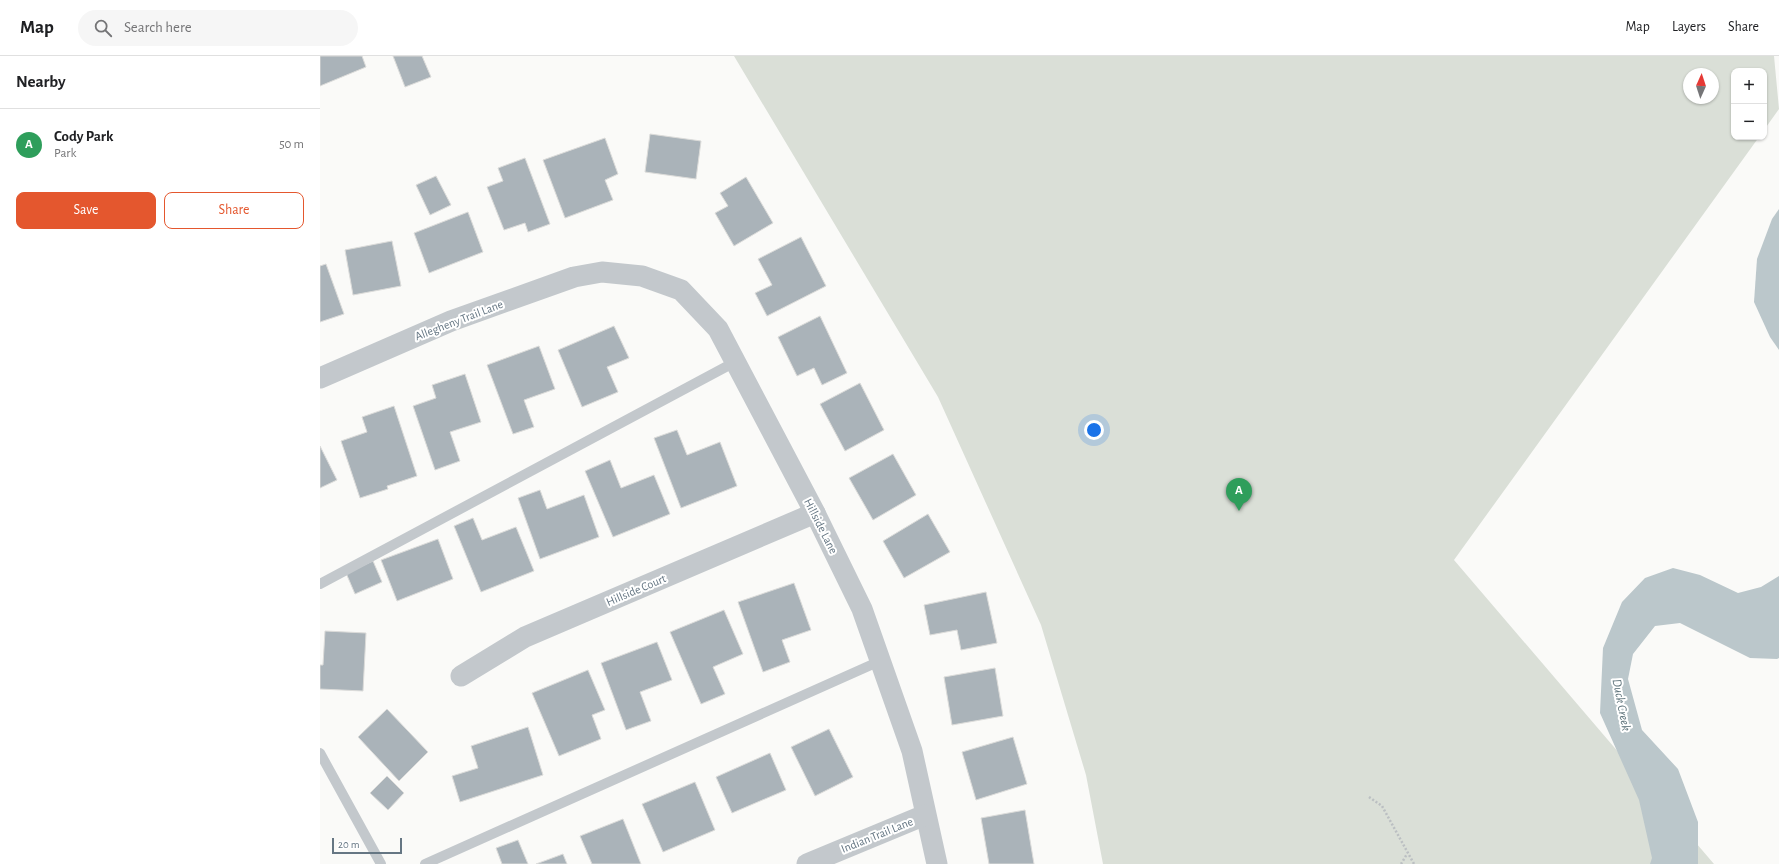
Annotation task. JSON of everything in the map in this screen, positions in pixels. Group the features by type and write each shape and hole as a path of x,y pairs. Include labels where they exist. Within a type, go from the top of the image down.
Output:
{"street":[{"name":"Hillside Lane","path":"602,272 642,276 681,290 718,329 815,513 862,608 912,751 936,864"},
{"name":"Allegheny Trail Lane","path":"320,378 451,321 574,277 602,272"},
{"name":"Hillside Court","path":"461,676 524,637 815,513"},
{"name":"Indian Trail Lane","path":"807,864 925,815"}],"lane":[{"path":"320,584 735,362"},
{"path":"425,864 880,661"},
{"path":"320,753 381,864"}],"path":[{"path":"1370,797 1382,806 1414,864"},
{"path":"1401,864 1408,854"}],"shaded area":[{"path":"734,56 1774,56 1779,109 1767,126 1767,68 1731,68 1731,140 1757,140 1454,560 1714,864 1103,864 1086,775 1041,625 938,397"}],"water":[{"path":"1779,209 1779,350 1770,337 1754,302 1757,259 1772,219"},
{"name":"Duck Creek","path":"1673,568 1700,575 1738,593 1761,587 1779,576 1779,658 1750,658 1680,623 1655,626 1633,654 1628,679 1642,730 1678,769 1698,822 1698,864 1650,864 1652,858 1639,800 1600,713 1603,648 1622,602 1645,578"}],"building":[{"path":"320,56 362,56 366,67 320,86"},
{"path":"393,56 422,56 431,77 405,87"},
{"path":"650,134 701,141 696,179 645,172"},
{"path":"605,138 618,174 605,180 613,200 565,218 543,160"},
{"path":"525,158 550,224 528,232 525,223 504,230 487,187 503,181 498,168"},
{"path":"436,176 451,205 430,215 416,185"},
{"path":"746,177 773,223 734,246 715,213 728,206 720,193"},
{"path":"468,212 483,252 429,273 414,233"},
{"path":"801,237 826,286 767,316 755,293 772,285 758,259"},
{"path":"392,241 401,286 353,295 345,250"},
{"path":"326,264 344,314 320,322 320,266"},
{"path":"820,316 847,373 822,385 814,368 797,376 778,337"},
{"path":"614,326 629,358 607,367 618,392 582,407 558,350"},
{"path":"539,346 555,389 524,400 534,427 513,434 487,365"},
{"path":"465,374 481,422 450,432 460,461 435,470 413,406 436,398 432,385"},
{"path":"860,383 884,430 845,451 820,404"},
{"path":"394,406 417,476 387,486 388,489 360,498 341,441 367,432 362,417"},
{"path":"677,430 687,455 720,442 737,486 681,508 654,438"},
{"path":"320,446 337,480 320,488"},
{"path":"893,454 916,495 873,520 849,478"},
{"path":"610,460 621,488 654,475 670,514 613,537 585,471"},
{"path":"540,490 547,509 584,495 599,537 540,559 518,498"},
{"path":"928,514 950,552 904,578 883,541"},
{"path":"473,518 482,540 516,527 534,571 481,592 454,526"},
{"path":"438,539 453,579 397,601 381,560"},
{"path":"373,561 382,582 355,594 346,573"},
{"path":"794,583 811,630 782,640 790,662 763,672 738,602"},
{"path":"986,592 997,643 961,650 957,630 930,635 924,605"},
{"path":"724,610 743,654 713,667 725,694 701,704 670,632"},
{"path":"325,631 366,633 363,691 320,689 320,665 323,665"},
{"path":"657,642 672,680 640,692 651,721 626,730 601,663"},
{"path":"995,668 1003,716 952,725 944,677"},
{"path":"588,670 605,710 592,715 601,739 559,756 532,693"},
{"path":"387,709 428,752 399,781 358,737"},
{"path":"528,727 543,775 460,802 452,776 478,768 471,746"},
{"path":"829,729 853,777 815,796 791,747"},
{"path":"1013,737 1027,784 976,800 962,752"},
{"path":"770,753 786,790 732,813 716,777"},
{"path":"387,776 404,793 388,810 370,793"},
{"path":"695,782 715,830 663,852 642,804"},
{"path":"1025,810 1034,864 989,864 981,818"},
{"path":"623,819 641,864 592,864 580,836"},
{"path":"518,840 528,864 502,864 496,848"},
{"path":"563,854 567,864 536,864"}],"place":[{"name":"Cody Park","path":"1239,511"}]}
